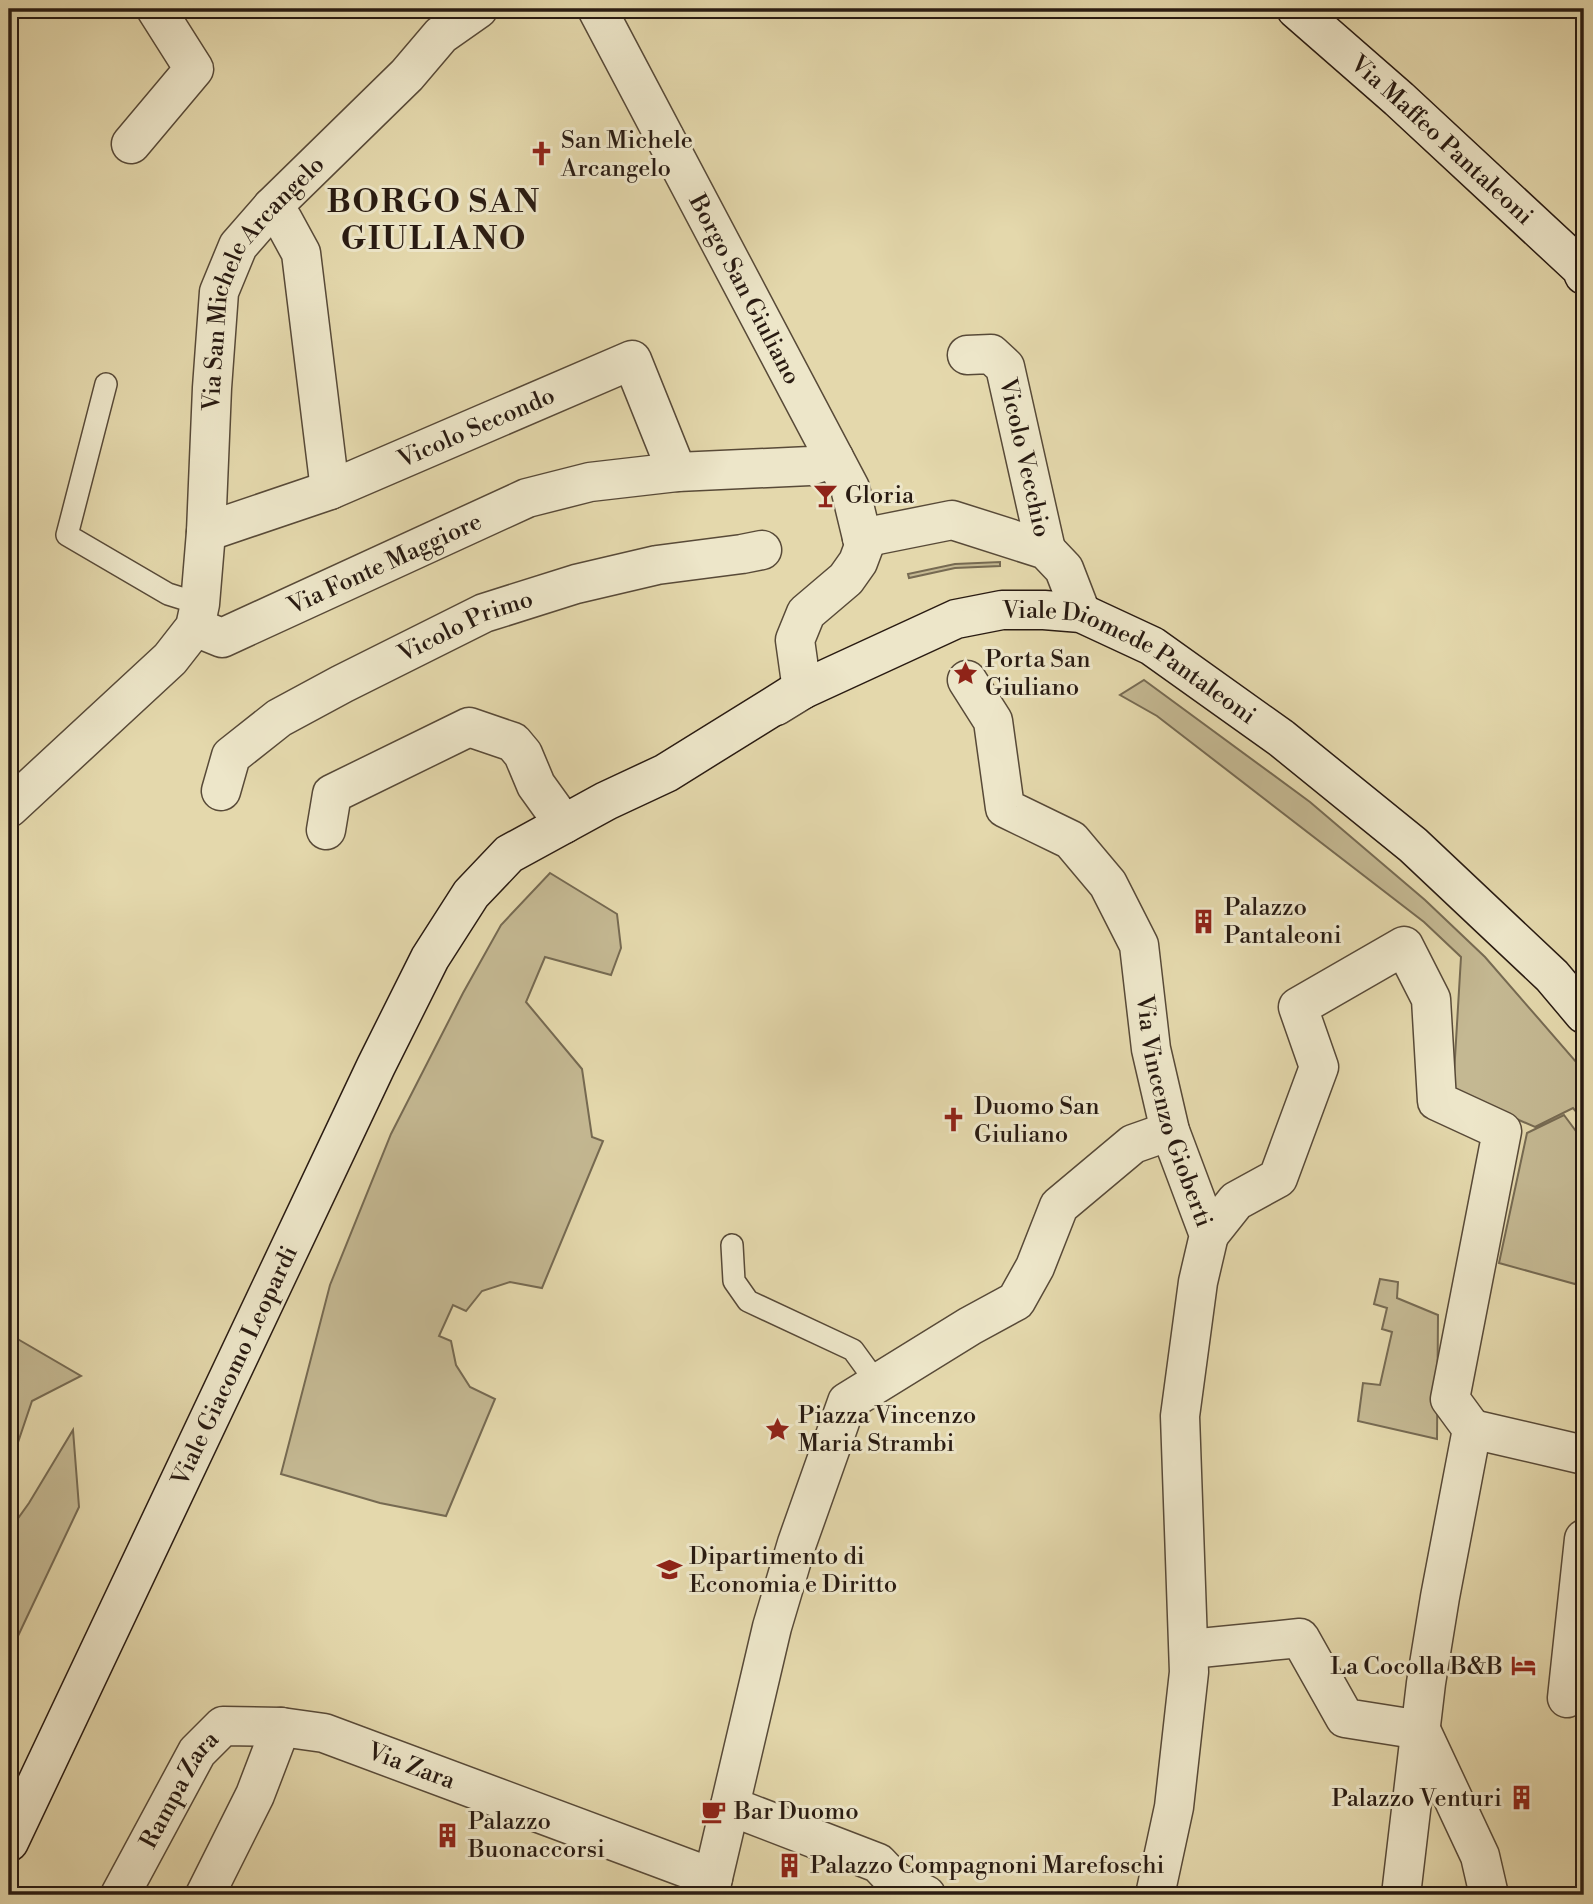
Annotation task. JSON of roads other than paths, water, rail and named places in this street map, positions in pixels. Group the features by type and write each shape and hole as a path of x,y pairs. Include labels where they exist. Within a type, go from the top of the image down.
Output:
{"street":[{"path":"131,144 194,69 156,9"},
{"name":"Via San Michele Arcangelo","path":"198,616 206,532 219,292 238,246 272,207 407,75 442,35 478,9"},
{"name":"Borgo San Giuliano","path":"597,9 850,488 863,542"},
{"name":"Via Maffeo Pantaleoni","path":"1296,9 1399,99 1581,268 1584,275"},
{"path":"272,207 283,220 301,253 330,489"},
{"name":"Vicolo Vecchio","path":"967,355 990,354 1005,368 1046,550"},
{"name":"Vicolo Secondo","path":"206,532 330,489 632,360 677,472"},
{"name":"Via Fonte Maggiore","path":"198,616 222,638 527,498 590,482 677,472 810,466 834,458"},
{"path":"802,690 795,640 806,613 846,579 858,562 863,542 952,520 1046,550 1065,569 1081,614"},
{"name":"Vicolo Primo","path":"221,791 232,756 279,718 484,613 576,584 657,565 762,550"},
{"name":"Viale Diomede Pantaleoni","path":"564,824 666,773 793,694 956,619 1002,610 1044,610 1081,614 1152,646 1281,738 1413,845 1552,976 1584,1014"},
{"path":"9,807 170,659 198,616"},
{"name":"Via Vincenzo Gioberti","path":"967,680 993,721 1005,808 1071,841 1108,884 1139,945 1151,1049 1170,1131 1209,1234 1198,1282 1180,1416 1189,1672 1174,1807 1156,1895"},
{"path":"326,830 332,794 469,727 513,741 523,754 537,785 564,824"},
{"name":"Viale Giacomo Leopardi","path":"9,1842 376,1066 430,958 471,894 509,854 564,824"},
{"path":"1209,1234 1236,1201 1278,1178 1319,1067 1298,1007 1404,946 1431,999 1437,1101 1502,1131 1450,1399 1472,1429 1584,1455"},
{"path":"711,1887 766,1647 797,1543 847,1402 970,1326 1016,1301 1035,1267 1059,1206 1133,1144 1170,1131"},
{"path":"1401,1895 1426,1683 1472,1429"},
{"path":"1567,1698 1584,1539"},
{"path":"1190,1649 1300,1639 1345,1718 1422,1730"},
{"name":"Via Zara","path":"223,1726 281,1727 324,1733 711,1887"},
{"name":"Rampa Zara","path":"120,1895 197,1752 223,1726"},
{"path":"205,1895 255,1795 281,1727"},
{"path":"1422,1730 1480,1856 1489,1895"},
{"path":"730,1806 878,1863 904,1891"}],"lane":[{"path":"106,384 67,535 168,594 198,616"},
{"path":"732,1245 734,1281 748,1301 853,1350 877,1383"}],"place":[{"name":"San Michele Arcangelo","path":"541,154"},
{"name":"Gloria","path":"825,495"},
{"name":"Porta San Giuliano","path":"965,673"},
{"name":"Palazzo Pantaleoni","path":"1204,921"},
{"name":"Duomo San Giuliano","path":"954,1120"},
{"name":"Piazza Vincenzo Maria Strambi","path":"778,1429"},
{"name":"Dipartimento di Economia e Diritto","path":"669,1570"},
{"name":"La Cocolla B&B","path":"1523,1666"},
{"name":"Palazzo Venturi","path":"1522,1798"},
{"name":"Bar Duomo","path":"714,1811"},
{"name":"Palazzo Buonaccorsi","path":"448,1835"},
{"name":"Palazzo Compagnoni Marefoschi","path":"790,1865"}],"district":[{"name":"BORGO SAN GIULIANO","path":"434,220"}]}
